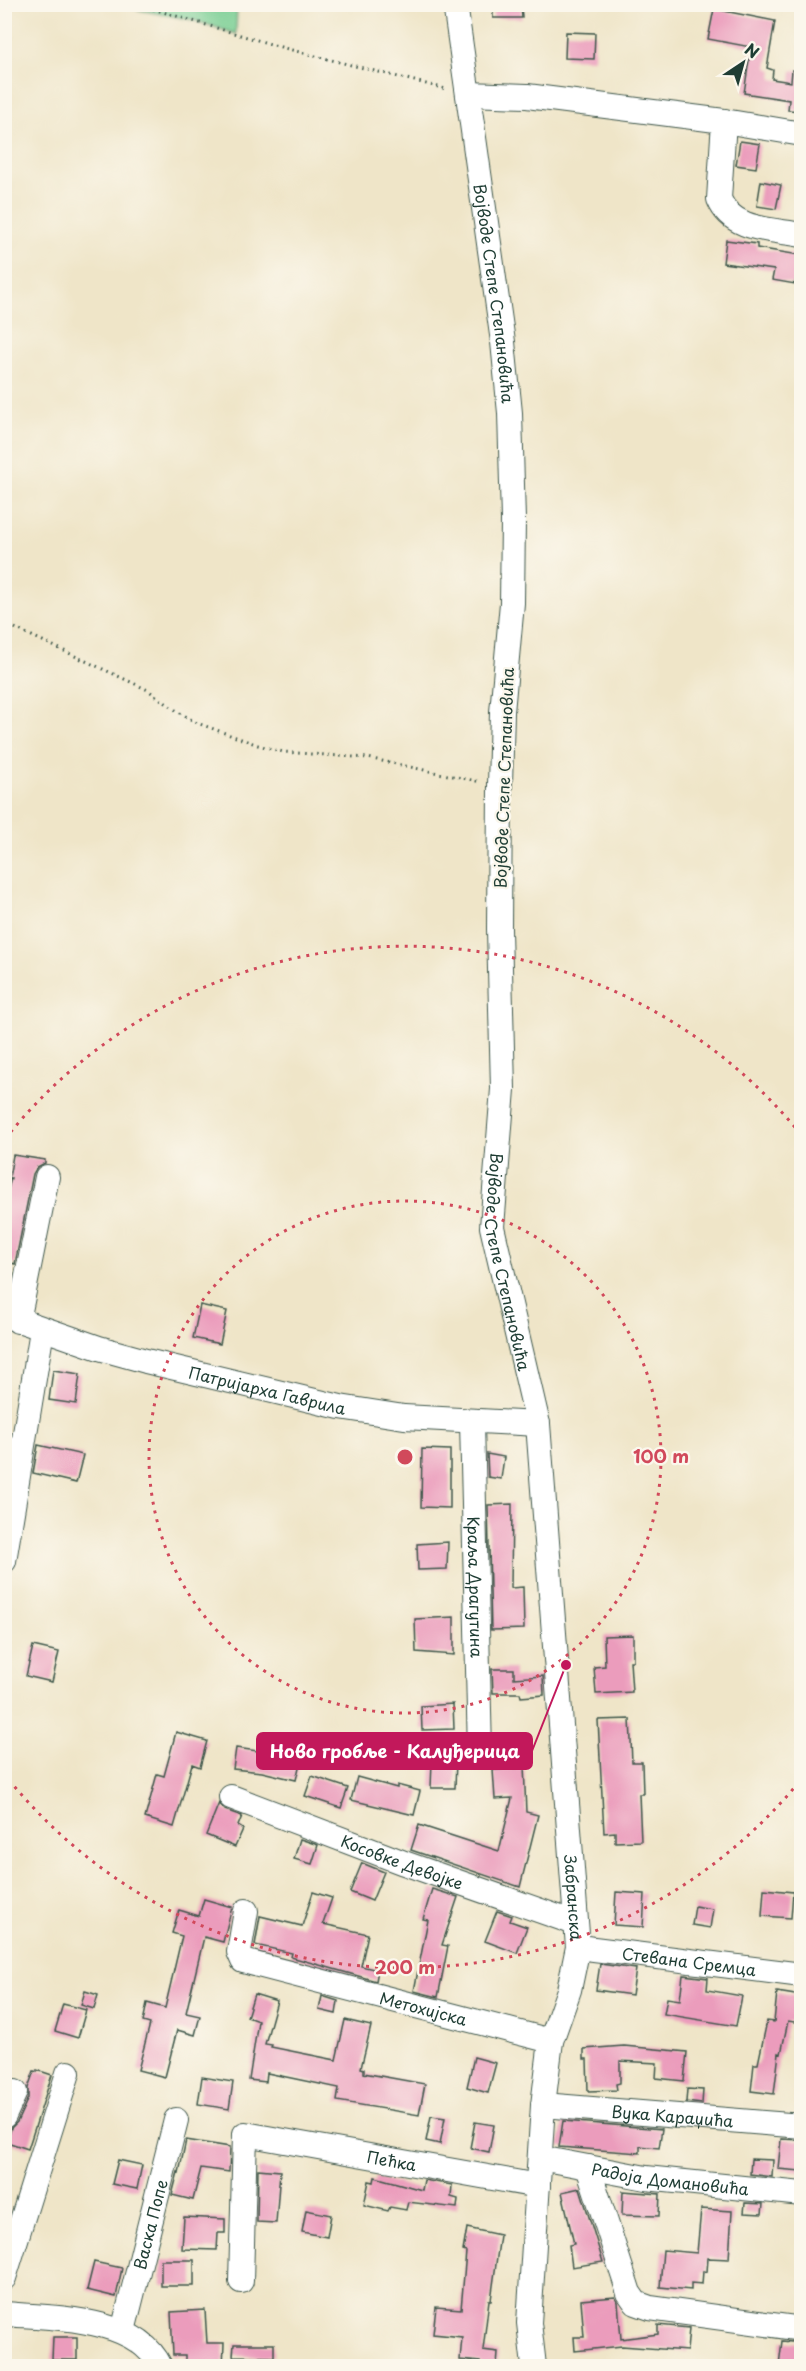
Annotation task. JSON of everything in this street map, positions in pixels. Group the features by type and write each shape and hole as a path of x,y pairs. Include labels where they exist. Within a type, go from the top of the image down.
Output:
{"street":[{"name":"Војводе Степе Степановића","path":"455,4 502,332 510,413 513,520 512,603 502,712 500,785 499,928 503,1089 492,1227 538,1424"},
{"path":"468,94 527,96 724,121 801,134"},
{"path":"724,121 719,199 723,209 741,223 801,235"},
{"path":"11,1318 47,1177"},
{"name":"Патријарха Гаврила","path":"11,1318 42,1330 146,1361 340,1407 404,1417 538,1424"},
{"path":"4,1561 42,1330"},
{"name":"Краља Драгутина","path":"472,1422 480,1752"},
{"name":"Забранска","path":"534,2367 529,2324 543,2105 551,2041 569,1990 578,1947 538,1424"},
{"name":"Косовке Девојке","path":"231,1797 415,1867 575,1923"},
{"name":"Метохијска","path":"246,1911 238,1952 243,1961 551,2041"},
{"name":"Стевана Сремца","path":"578,1947 801,1975"},
{"path":"4,2278 68,2073"},
{"path":"4,2116 15,2092"},
{"name":"Вука Караџића","path":"543,2105 801,2126"},
{"name":"Васка Попе","path":"123,2331 176,2120"},
{"name":"Пећка","path":"241,2282 245,2134 538,2186"},
{"name":"Радоја Домановића","path":"540,2158 646,2178 801,2194"},
{"path":"588,2167 629,2293 636,2303 645,2307 801,2329"},
{"path":"4,2314 72,2320 123,2331 148,2350 160,2367"}],"path":[{"path":"135,4 284,48 468,94"},
{"path":"4,623 148,690 197,723 258,745 283,752 368,758 500,785"}],"green space":[{"path":"113,5 237,5 236,34 193,20"}],"building":[{"path":"493,4 521,4 522,18 493,18"},
{"path":"714,9 775,21 767,68 773,70 772,79 791,82 792,70 801,71 801,111 788,110 789,100 744,93 751,47 708,39"},
{"path":"566,32 595,33 594,59 565,58"},
{"path":"740,141 760,144 756,168 736,165"},
{"path":"761,181 781,185 776,209 757,206"},
{"path":"726,240 757,244 757,248 800,255 795,284 772,280 774,270 723,263"},
{"path":"13,1155 45,1160 45,1163 37,1167 33,1174 15,1264 4,1261 4,1204 11,1178 9,1178"},
{"path":"200,1305 227,1311 220,1344 193,1338"},
{"path":"53,1370 80,1374 76,1404 49,1400"},
{"path":"38,1445 83,1455 76,1483 33,1473"},
{"path":"422,1449 450,1450 450,1508 421,1507"},
{"path":"487,1454 504,1457 501,1479 488,1477"},
{"path":"512,1504 511,1588 523,1587 524,1629 491,1630 488,1505"},
{"path":"448,1542 447,1569 418,1570 417,1544"},
{"path":"454,1617 454,1655 416,1652 415,1619"},
{"path":"633,1635 633,1661 630,1661 632,1692 596,1694 594,1667 605,1666 604,1636"},
{"path":"33,1646 59,1652 52,1682 26,1676"},
{"path":"492,1669 514,1669 514,1678 543,1676 544,1695 521,1697 520,1693 493,1693"},
{"path":"453,1704 454,1729 422,1730 421,1706"},
{"path":"630,1719 632,1762 642,1762 643,1794 639,1794 641,1841 615,1842 615,1832 604,1833 598,1720"},
{"path":"176,1732 207,1741 200,1767 192,1764 174,1827 145,1818 157,1774 164,1776"},
{"path":"236,1748 265,1752 264,1755 300,1763 296,1780 262,1772 233,1769"},
{"path":"432,1761 456,1761 455,1788 431,1788"},
{"path":"524,1765 526,1812 538,1815 520,1887 411,1850 419,1825 499,1851 512,1798 495,1799 493,1770 520,1768"},
{"path":"312,1776 348,1788 341,1808 305,1796"},
{"path":"357,1777 397,1788 397,1785 420,1791 414,1815 351,1800"},
{"path":"219,1803 225,1810 242,1816 238,1826 243,1829 235,1847 206,1835"},
{"path":"300,1839 318,1845 312,1864 294,1859"},
{"path":"362,1863 384,1872 372,1901 350,1892"},
{"path":"432,1889 458,1897 442,1945 448,1946 438,1997 414,1991 428,1920 423,1919"},
{"path":"764,1889 793,1892 791,1918 762,1916"},
{"path":"313,1892 332,1898 323,1924 368,1934 361,1966 378,1970 376,1981 291,1957 292,1953 255,1945 260,1916 302,1926"},
{"path":"616,1892 645,1894 643,1927 614,1925"},
{"path":"204,1899 232,1907 223,1942 204,1937 186,2013 200,2016 195,2035 177,2030 165,2077 138,2070 150,2024 143,2022 147,2003 165,2008 182,1936 172,1933 179,1910 199,1916"},
{"path":"695,1906 713,1909 710,1928 692,1925"},
{"path":"497,1911 512,1916 510,1921 527,1927 517,1953 485,1941"},
{"path":"600,1964 636,1969 632,1995 596,1990"},
{"path":"683,1975 708,1978 707,1990 742,1996 736,2026 664,2014 667,1998 680,2000"},
{"path":"85,1991 98,1995 94,2009 81,2005"},
{"path":"777,1992 801,1996 801,2023 788,2021 781,2054 779,2053 774,2094 751,2091 754,2064 758,2064 767,2021 774,2022"},
{"path":"254,1994 277,2001 265,2044 272,2045 271,2047 336,2060 345,2020 371,2026 361,2068 364,2069 364,2073 425,2084 419,2115 337,2101 339,2088 267,2073 266,2082 249,2080 258,2021 247,2017"},
{"path":"322,1996 338,2001 336,2014 319,2010"},
{"path":"63,2004 86,2010 78,2038 55,2031"},
{"path":"624,2046 687,2052 684,2081 656,2078 657,2063 620,2061 620,2083 616,2084 617,2090 588,2091 587,2059 584,2059 584,2049"},
{"path":"474,2057 496,2063 488,2093 467,2087"},
{"path":"37,2070 52,2075 28,2149 7,2142 11,2128 17,2122 28,2098 28,2088 34,2071 37,2072"},
{"path":"202,2077 233,2082 229,2109 198,2104"},
{"path":"687,2089 703,2090 702,2104 686,2102"},
{"path":"431,2116 445,2118 440,2144 426,2141"},
{"path":"563,2121 662,2129 659,2148 640,2146 640,2153 559,2147"},
{"path":"475,2122 494,2125 489,2152 470,2148"},
{"path":"781,2139 801,2140 801,2171 778,2169"},
{"path":"186,2140 230,2147 229,2172 201,2168 193,2200 172,2195"},
{"path":"751,2159 773,2160 772,2177 750,2174"},
{"path":"118,2160 142,2165 137,2189 112,2184"},
{"path":"258,2169 280,2171 276,2223 257,2222"},
{"path":"375,2177 422,2190 424,2180 452,2185 451,2197 458,2199 457,2208 408,2202 406,2210 390,2207 388,2211 364,2205 369,2181 374,2182"},
{"path":"580,2188 603,2262 572,2267 569,2245 574,2244 562,2192"},
{"path":"623,2191 660,2194 659,2216 622,2215"},
{"path":"745,2203 763,2204 762,2214 744,2213"},
{"path":"701,2209 732,2211 729,2259 708,2258 707,2272 703,2271 702,2284 691,2283 691,2290 660,2287 663,2250 697,2253"},
{"path":"306,2210 331,2215 327,2237 302,2232"},
{"path":"184,2217 225,2219 225,2233 218,2233 217,2250 182,2249"},
{"path":"467,2228 500,2235 483,2350 498,2352 497,2366 460,2360 462,2337 433,2334 436,2307 461,2309 466,2252 463,2251"},
{"path":"161,2260 194,2260 194,2286 161,2286"},
{"path":"94,2262 122,2268 116,2297 87,2290"},
{"path":"615,2297 618,2302 621,2339 658,2334 658,2325 689,2328 687,2351 622,2346 575,2351 574,2337 584,2337 581,2300"},
{"path":"205,2310 207,2343 224,2343 223,2367 185,2367 185,2355 173,2355 171,2312"},
{"path":"53,2337 77,2337 77,2360 52,2360"},
{"path":"782,2341 801,2343 798,2367 779,2365"},
{"path":"234,2344 274,2344 274,2357 233,2356"}],"place":[{"name":"Ново гробље - Калуђерица","path":"566,1665"}]}
